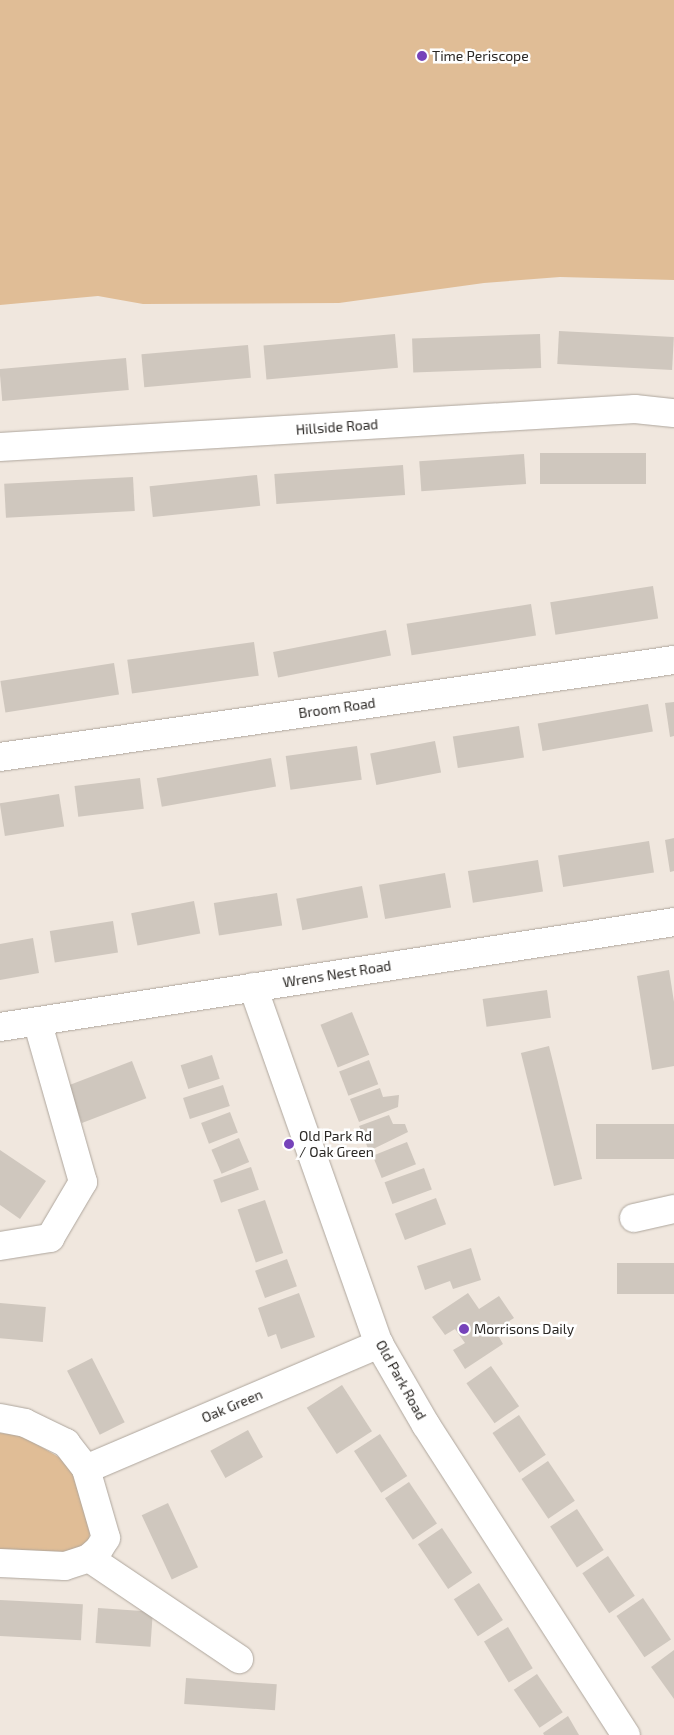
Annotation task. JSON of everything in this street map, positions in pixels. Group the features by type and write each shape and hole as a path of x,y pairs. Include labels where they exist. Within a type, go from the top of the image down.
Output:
{"street":[{"name":"Hillside Road","path":"0,447 635,410 674,413"},
{"name":"Broom Road","path":"0,757 674,660"},
{"name":"Wrens Nest Road","path":"0,1027 674,922"},
{"name":"Old Park Road","path":"253,987 379,1344 426,1425 626,1735"},
{"path":"0,1246 50,1238 83,1182 36,1021"},
{"path":"634,1218 674,1209"},
{"name":"Oak Green","path":"86,1469 379,1344"},
{"path":"0,1418 25,1424 66,1443 86,1469 106,1538 89,1558 65,1566 0,1563"},
{"path":"89,1558 239,1659"}],"shaded area":[{"path":"0,0 674,0 674,280 560,277 484,283 339,303 143,304 98,296 0,305"},
{"path":"0,1433 21,1435 74,1466 93,1520 88,1543 70,1555 0,1555"}],"building":[{"path":"559,331 674,337 672,370 557,364"},
{"path":"395,334 398,368 266,379 264,346"},
{"path":"540,334 541,368 413,372 412,338"},
{"path":"248,345 251,378 144,387 141,354"},
{"path":"126,358 129,390 2,401 0,369"},
{"path":"540,453 646,453 646,484 540,484"},
{"path":"524,454 526,484 421,491 419,461"},
{"path":"403,465 405,495 276,504 274,474"},
{"path":"257,475 260,506 153,517 150,486"},
{"path":"133,477 135,511 6,518 4,484"},
{"path":"653,586 658,619 555,635 550,602"},
{"path":"531,604 536,636 412,655 407,624"},
{"path":"386,630 391,656 278,677 273,652"},
{"path":"254,642 259,676 132,693 127,660"},
{"path":"114,663 119,695 5,713 0,681"},
{"path":"674,702 674,736 670,737 665,703"},
{"path":"648,704 653,732 543,751 538,723"},
{"path":"519,726 524,758 458,768 453,736"},
{"path":"435,741 441,772 376,785 370,754"},
{"path":"357,746 362,780 290,790 286,756"},
{"path":"271,758 276,787 162,807 157,778"},
{"path":"140,778 144,809 78,817 74,786"},
{"path":"59,794 64,827 5,836 0,803"},
{"path":"674,838 674,871 670,872 665,840"},
{"path":"649,841 654,873 563,887 558,855"},
{"path":"538,860 543,892 473,903 468,871"},
{"path":"445,873 451,907 385,919 379,885"},
{"path":"362,886 368,917 302,930 296,899"},
{"path":"277,893 282,926 219,936 214,903"},
{"path":"194,901 200,933 137,946 131,913"},
{"path":"113,921 118,953 55,963 50,931"},
{"path":"33,938 39,973 0,980 0,944"},
{"path":"669,970 674,1002 674,1066 652,1070 637,976"},
{"path":"547,990 551,1018 487,1027 483,999"},
{"path":"352,1012 369,1055 338,1067 320,1025"},
{"path":"549,1046 582,1179 554,1186 521,1053"},
{"path":"212,1055 220,1079 188,1089 181,1065"},
{"path":"369,1060 378,1084 348,1096 339,1071"},
{"path":"132,1061 146,1098 82,1123 68,1086"},
{"path":"223,1085 230,1106 190,1119 183,1098"},
{"path":"380,1088 383,1097 399,1095 398,1107 359,1122 350,1099"},
{"path":"230,1112 238,1133 209,1144 201,1123"},
{"path":"389,1115 393,1124 405,1124 408,1132 369,1151 359,1126"},
{"path":"596,1124 674,1124 674,1159 596,1159"},
{"path":"239,1138 249,1162 222,1174 211,1150"},
{"path":"407,1142 416,1164 382,1178 373,1156"},
{"path":"0,1150 46,1181 20,1219 0,1205"},
{"path":"251,1167 259,1190 221,1203 213,1180"},
{"path":"424,1168 432,1190 392,1204 385,1182"},
{"path":"436,1198 446,1224 405,1240 395,1214"},
{"path":"265,1200 283,1253 256,1262 238,1209"},
{"path":"471,1248 481,1280 453,1289 450,1281 425,1290 417,1266"},
{"path":"287,1259 297,1286 265,1298 255,1271"},
{"path":"617,1263 674,1263 674,1294 617,1294"},
{"path":"299,1293 315,1337 281,1349 276,1334 268,1337 258,1308"},
{"path":"468,1293 479,1309 499,1296 514,1318 495,1330 503,1344 465,1369 453,1350 465,1343 455,1329 445,1335 432,1317"},
{"path":"0,1303 46,1307 43,1342 0,1338"},
{"path":"92,1358 125,1422 100,1435 67,1371"},
{"path":"491,1366 519,1406 495,1423 466,1383"},
{"path":"342,1385 372,1431 337,1454 307,1408"},
{"path":"519,1415 546,1455 519,1473 492,1433"},
{"path":"248,1430 263,1457 225,1478 210,1451"},
{"path":"380,1434 407,1476 381,1493 354,1451"},
{"path":"548,1461 575,1501 548,1519 521,1479"},
{"path":"409,1482 437,1523 413,1540 385,1498"},
{"path":"168,1503 198,1567 172,1580 142,1515"},
{"path":"577,1509 604,1550 577,1568 550,1526"},
{"path":"442,1528 472,1573 448,1589 418,1544"},
{"path":"608,1556 635,1596 609,1613 582,1573"},
{"path":"479,1583 503,1620 478,1636 454,1599"},
{"path":"643,1598 671,1639 644,1657 616,1616"},
{"path":"0,1600 83,1604 81,1640 0,1636"},
{"path":"98,1608 153,1612 150,1647 96,1643"},
{"path":"508,1627 533,1668 509,1683 484,1641"},
{"path":"674,1650 674,1699 651,1667"},
{"path":"537,1674 563,1712 540,1728 514,1690"},
{"path":"186,1678 277,1684 275,1710 184,1704"},
{"path":"568,1716 579,1735 544,1735 543,1733"}],"place":[{"name":"Time Periscope","path":"422,56"},
{"name":"Old Park Rd / Oak Green","path":"289,1144"},
{"name":"Morrisons Daily","path":"464,1329"}]}
